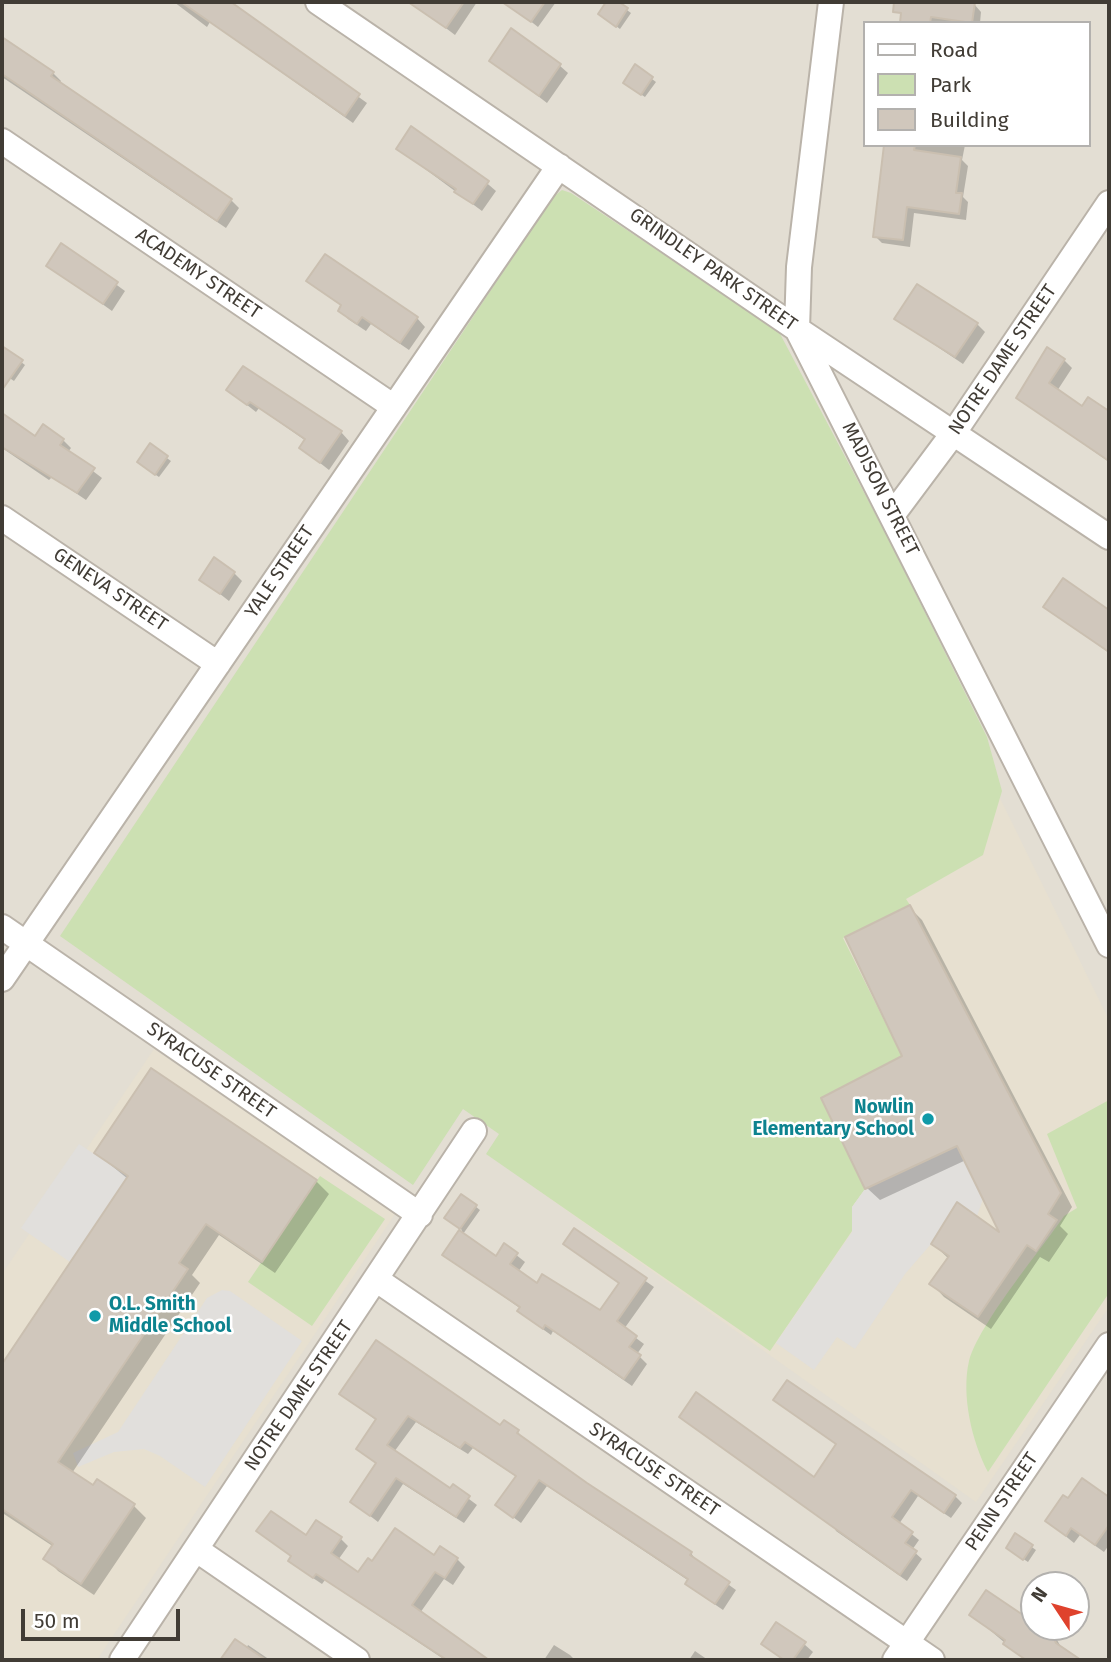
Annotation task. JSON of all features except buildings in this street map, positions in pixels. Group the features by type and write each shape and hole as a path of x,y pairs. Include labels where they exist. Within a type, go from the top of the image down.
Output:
{"street":[{"name":"GRINDLEY PARK STREET","path":"317,2 797,329 955,431 1109,537"},
{"name":"MADISON STREET","path":"824,5 799,267 797,329 1109,945"},
{"name":"ACADEMY STREET","path":"2,141 394,407"},
{"name":"YALE STREET","path":"2,979 559,166"},
{"name":"NOTRE DAME STREET","path":"893,514 955,431 1109,203"},
{"name":"GENEVA STREET","path":"2,518 218,664"},
{"name":"SYRACUSE STREET","path":"2,927 420,1215"},
{"name":"NOTRE DAME STREET","path":"122,1660 474,1131"},
{"name":"SYRACUSE STREET","path":"377,1280 901,1652 932,1660"},
{"name":"PENN STREET","path":"901,1652 1109,1345"},
{"path":"197,1550 356,1660"}],"shaded area":[{"path":"2,2 1109,2 1109,1660 2,1660"},
{"path":"993,784 1109,1020 1109,1307 976,1502 535,1188 715,926"},
{"path":"154,1049 395,1214 97,1660 2,1660 2,1274"},
{"path":"79,1144 128,1176 70,1262 21,1228"},
{"path":"957,1146 983,1199 977,1216 957,1202 931,1244 905,1274 855,1349 837,1337 814,1370 776,1343 852,1232 852,1207 865,1189"},
{"path":"222,1290 230,1291 302,1341 205,1487 160,1456 144,1449 114,1452 78,1467 73,1453 118,1432 207,1298"}],"green space":[{"path":"562,190 571,193 778,330 886,534 987,737 1002,791 983,855 906,899 910,905 843,938 902,1056 821,1098 865,1189 852,1207 852,1231 770,1351 486,1154 499,1134 463,1109 413,1185 60,936 553,197"},
{"path":"1109,1100 1109,1293 988,1472 969,1418 966,1388 969,1361 985,1328 1011,1288 1064,1216 1077,1208 1047,1134"},
{"path":"320,1176 385,1219 312,1326 248,1282"}],"place":[{"name":"Nowlin Elementary School","path":"928,1119"},
{"name":"O.L. Smith Middle School","path":"95,1316"}]}
